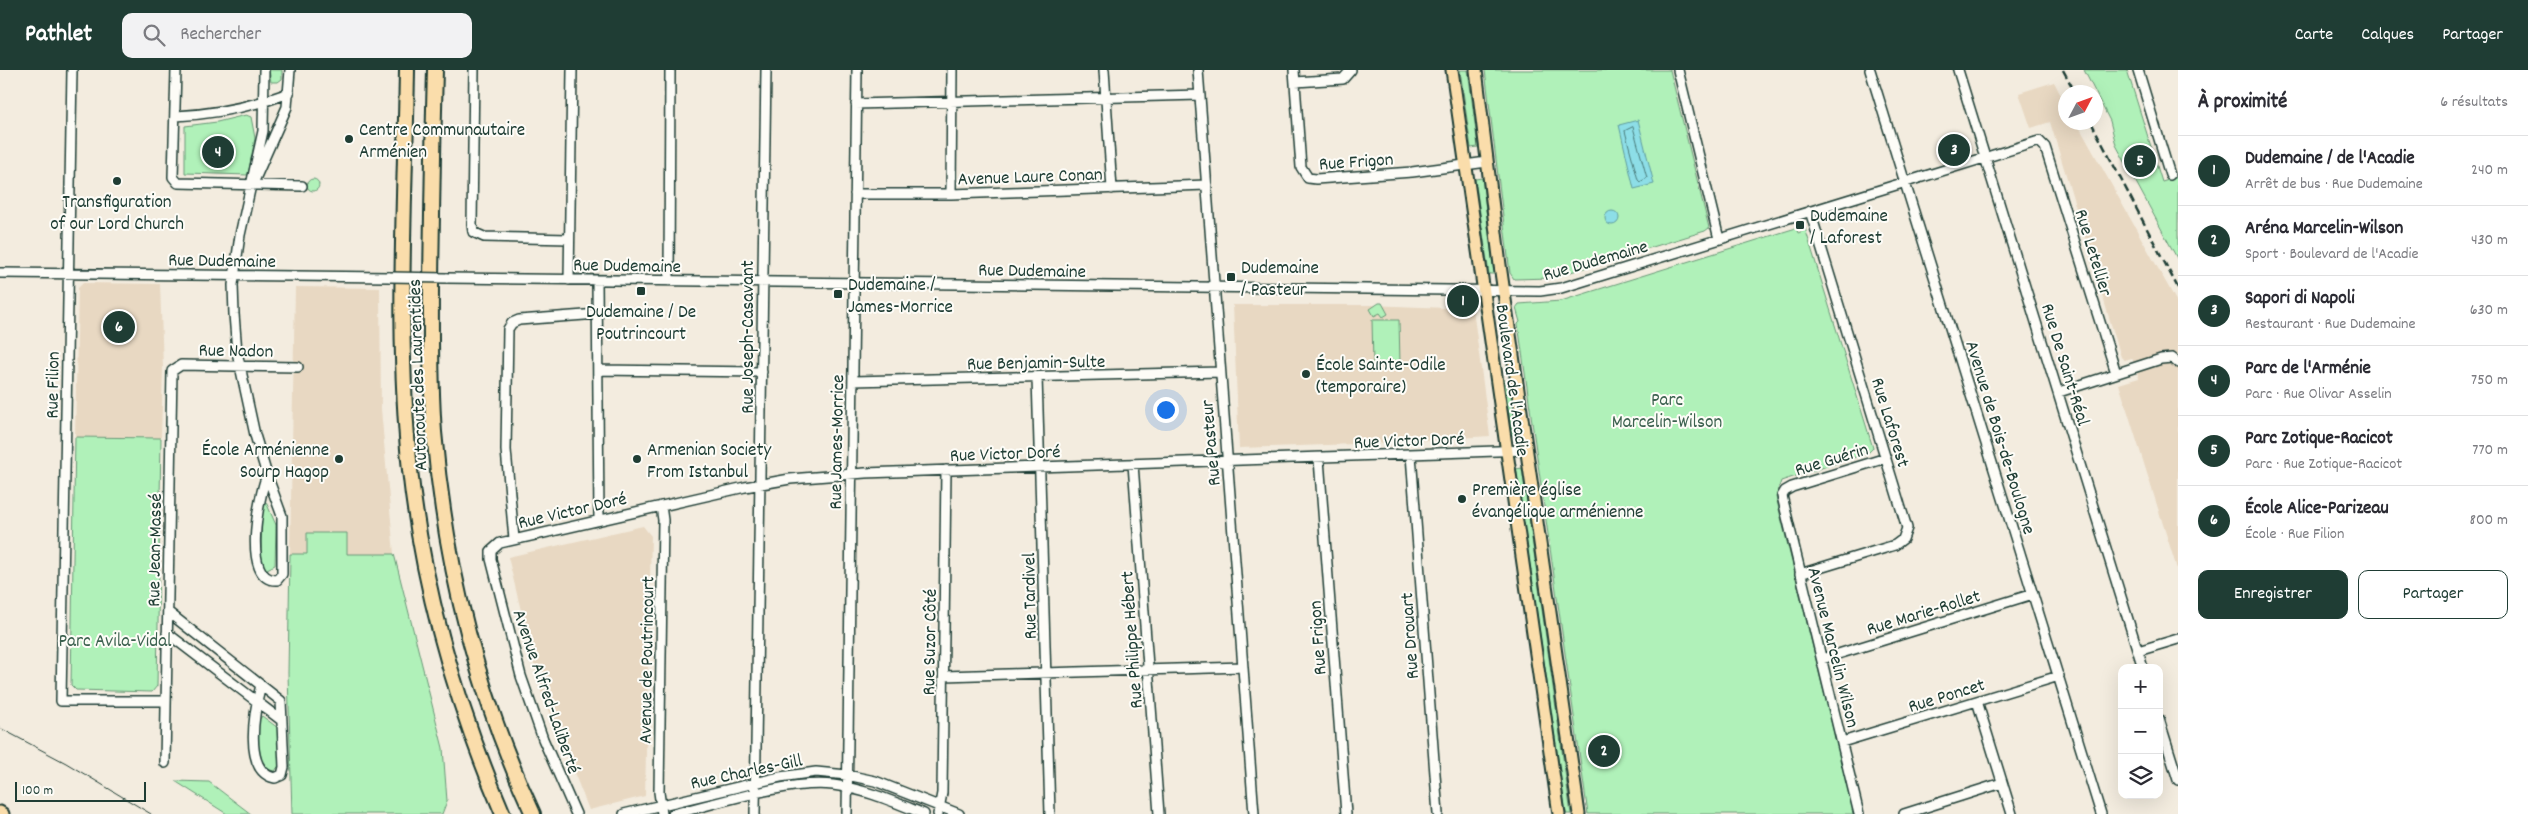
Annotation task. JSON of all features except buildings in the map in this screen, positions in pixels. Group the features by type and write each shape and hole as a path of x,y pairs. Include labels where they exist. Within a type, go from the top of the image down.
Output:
{"highway":[{"name":"Autoroute des Laurentides","path":"407,70 404,349 406,428 413,492 431,594 445,651 473,740 503,814"},
{"name":"Autoroute des Laurentides","path":"434,70 430,345 434,430 441,500 457,590 472,650 501,739 533,814"}],"main road":[{"name":"Boulevard de l'Acadie","path":"1452,70 1559,814"},
{"name":"Boulevard de l'Acadie","path":"1476,70 1504,292 1579,814"}],"street":[{"name":"Rue Filion","path":"72,70 61,701 166,702"},
{"path":"176,70 173,177 178,183 183,185 302,186"},
{"path":"264,70 263,131 251,185 235,276 234,322 240,366 266,475 282,516 282,574 277,580 265,576 258,569 256,552 258,502 266,475"},
{"path":"251,185 260,172 287,107 290,70"},
{"path":"474,70 473,232 484,237 569,239"},
{"path":"569,280 572,70"},
{"path":"669,281 670,70"},
{"name":"Rue Joseph-Casavant","path":"756,814 766,70"},
{"name":"Rue James-Morrice","path":"847,814 857,70"},
{"path":"951,194 952,70"},
{"path":"1104,70 1112,188"},
{"name":"Rue Pasteur","path":"1198,70 1254,814"},
{"name":"Rue Frigon","path":"1294,70 1301,167 1308,178 1316,180 1401,173 1487,162"},
{"path":"1295,82 1342,79 1351,70"},
{"path":"1678,70 1719,239"},
{"name":"Avenue de Bois-de-Boulogne","path":"1870,70 2101,814"},
{"name":"Rue De Saint-Réal","path":"1958,70 2142,664"},
{"path":"2138,70 2170,175"},
{"path":"176,116 204,115 262,103 289,93"},
{"path":"856,104 952,103 1200,95"},
{"name":"Rue Dudemaine","path":"0,273 1540,291 1558,289 1986,156 2041,141"},
{"name":"Rue Letellier","path":"2041,141 2045,147 2116,373"},
{"name":"Avenue Laure Conan","path":"855,194 951,194 1207,185"},
{"name":"Rue Laforest","path":"1800,574 1892,547 1903,540 1906,524 1810,211"},
{"path":"598,280 599,520"},
{"path":"514,540 506,450 508,329 512,323 519,320 598,314"},
{"path":"2059,392 2166,358 2177,361"},
{"name":"Rue Nadon","path":"174,368 181,364 298,367"},
{"name":"Rue Jean-Massé","path":"165,763 170,427 172,375 174,368"},
{"path":"598,370 762,372"},
{"name":"Rue Benjamin-Sulte","path":"852,381 1220,372"},
{"name":"Rue Tardivel","path":"1037,377 1050,814"},
{"name":"Rue Victor Doré","path":"493,548 500,543 599,520 790,479 946,470 1319,459 1526,450"},
{"name":"Rue Drouart","path":"1411,455 1438,814"},
{"name":"Rue Guérin","path":"1786,489 1886,458"},
{"name":"Rue Frigon","path":"1319,459 1346,814"},
{"name":"Rue Philippe Hébert","path":"1134,464 1159,814"},
{"name":"Rue Suzor Côté","path":"939,811 942,793 946,470"},
{"name":"Avenue Marcelin Wilson","path":"1786,489 1782,494 1782,501 1860,814"},
{"name":"Avenue de Poutrincourt","path":"661,506 663,520 661,810"},
{"name":"Avenue Alfred-Laliberté","path":"493,548 490,554 491,564 519,669 543,739 576,814"},
{"name":"Rue Marie-Rollet","path":"1822,659 2033,594"},
{"path":"168,612 261,685 281,701 284,771 279,777 275,778 262,770 254,756 257,701 261,685"},
{"path":"167,633 281,720"},
{"path":"2138,652 2178,639"},
{"path":"944,676 1243,666"},
{"name":"Rue Poncet","path":"1842,742 2059,676"},
{"path":"1977,701 2012,814"},
{"path":"2163,732 2178,780"},
{"name":"Rue Charles-Gill","path":"624,814 661,810 756,782 806,773 847,775 875,781 939,811 959,814"},
{"path":"1904,814 2002,783"},
{"name":"Rue Charles-Gill","path":"673,814 802,785 847,788 871,794 924,814"}],"shaded area":[{"path":"2054,82 2058,90 2058,130 2081,130 2178,304 2178,572 2119,384 2139,378 2132,358 2124,360 2121,357 2050,122 2031,128 2019,93"},
{"path":"83,283 160,284 163,367 161,438 75,437 78,288"},
{"name":"École Arménienne Sourp Hagop","path":"295,287 380,288 381,409 394,554 290,554"},
{"path":"1233,305 1370,305 1473,309 1490,436 1382,443 1239,448"},
{"path":"643,526 651,536 645,796 589,810 539,685 508,557"}],"green space":[{"path":"269,70 282,70 282,79 278,82 271,82"},
{"path":"1460,70 1468,70 1478,147 1471,148"},
{"path":"1485,70 1670,70 1709,228 1705,231 1551,278 1514,279 1510,273"},
{"path":"2084,70 2127,70 2162,182 2178,177 2178,260 2116,145 2110,121 2103,107 2103,85 2092,85"},
{"path":"246,115 251,117 255,138 248,175 185,173 185,126 217,122"},
{"path":"1482,178 1494,274 1489,274 1475,179"},
{"path":"313,179 319,185 313,191 307,185"},
{"name":"Parc Marcelin-Wilson","path":"1802,226 1805,228 1873,448 1868,453 1781,481 1776,497 1854,814 1588,814 1518,324 1520,322 1516,308 1519,304 1561,301 1796,228 1798,233 1803,231"},
{"path":"1382,303 1388,314 1383,317 1380,313 1374,316 1370,309"},
{"path":"1372,320 1399,320 1400,364 1373,365"},
{"path":"1504,379 1511,396 1517,434 1512,435"},
{"name":"Parc Avila-Vidal","path":"75,437 161,438 157,686 152,692 76,690 71,685"},
{"path":"1522,468 1571,814 1566,814 1516,469"},
{"path":"266,502 276,525 275,565 267,569 261,564 262,503"},
{"path":"307,533 347,533 347,554 394,554 443,748 447,801 442,814 292,814 288,673 290,554 307,554"},
{"path":"262,716 278,728 280,764 275,771 268,769 263,764 258,750 259,720"},
{"path":"175,781 209,782 251,814 227,814"}],"water":[{"path":"1638,120 1654,184 1634,189 1619,125"},
{"path":"1609,211 1615,211 1619,218 1615,225 1609,225 1605,221 1605,215"}],"tram line":[{"path":"0,728 66,763 151,814"}],"railway":[{"path":"2063,70 2071,85"},
{"path":"2095,130 2178,288"}],"place":[{"name":"Centre Communautaire Arménien","path":"349,139"},
{"name":"Sapori di Napoli","path":"1954,150"},
{"name":"Parc de l'Arménie","path":"218,152"},
{"name":"Parc Zotique-Racicot","path":"2140,161"},
{"name":"Transfiguration of our Lord Church","path":"117,181"},
{"name":"Dudemaine / Laforest","path":"1800,225"},
{"name":"Dudemaine / Pasteur","path":"1231,277"},
{"name":"Dudemaine / De Poutrincourt","path":"641,291"},
{"name":"Dudemaine / James-Morrice","path":"838,294"},
{"name":"Dudemaine / de l'Acadie","path":"1463,301"},
{"name":"École Alice-Parizeau","path":"119,327"},
{"name":"École Sainte-Odile (temporaire)","path":"1306,374"},
{"name":"École Arménienne Sourp Hagop","path":"339,459"},
{"name":"Armenian Society From Istanbul","path":"637,459"},
{"name":"Première église évangélique arménienne","path":"1462,499"},
{"name":"Aréna Marcelin-Wilson","path":"1604,751"}]}
